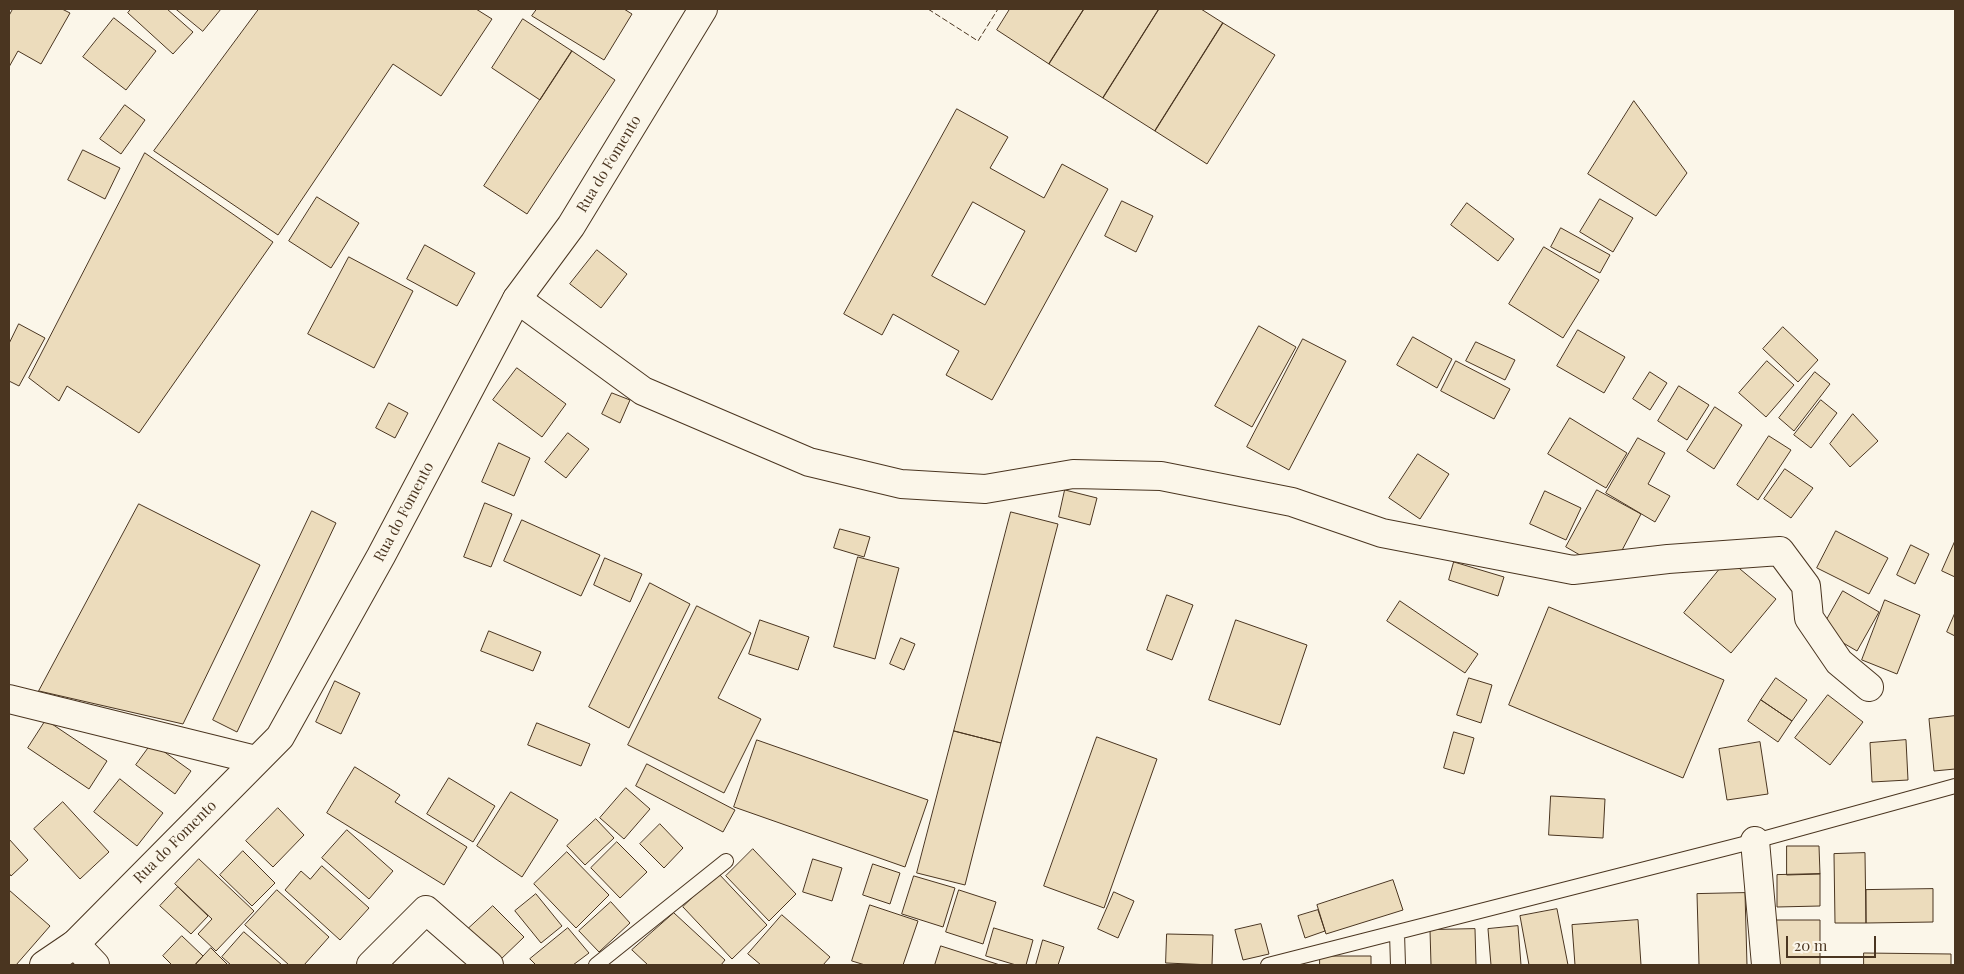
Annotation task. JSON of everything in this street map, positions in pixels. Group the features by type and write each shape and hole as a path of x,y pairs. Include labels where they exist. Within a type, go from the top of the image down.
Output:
{"street":[{"name":"Rua do Fomento","path":"44,965 75,944 280,737 381,556 517,299 571,226 703,9"},
{"path":"517,299 643,390 809,462 901,484 984,490 1073,474 1161,476 1292,502 1382,533 1573,570 1668,559 1780,551 1806,586 1809,618 1839,662 1869,687"},
{"path":"9,699 256,760"},
{"path":"1756,842 1766,965"},
{"path":"371,965 426,910 488,965"},
{"path":"75,944 95,965"}],"lane":[{"path":"1268,965 1756,842 1955,786"},
{"path":"596,965 726,861"},
{"path":"1397,934 1398,965"}],"building":[{"path":"13,9 62,9 70,13 41,64 18,51 9,67 9,16"},
{"path":"131,9 167,9 193,32 173,54 128,13"},
{"path":"176,9 221,9 203,31"},
{"path":"259,9 476,9 492,19 441,96 393,64 278,235 154,151"},
{"path":"537,9 624,9 632,14 604,60 532,16"},
{"path":"1010,9 1084,9 1049,64 997,30"},
{"path":"1084,9 1159,9 1103,98 1049,64"},
{"path":"1159,9 1201,9 1223,23 1155,131 1103,98"},
{"path":"114,18 156,51 126,90 83,57"},
{"path":"523,19 572,51 540,100 492,68"},
{"path":"1223,23 1275,55 1207,164 1155,131"},
{"path":"572,51 615,80 527,214 484,186"},
{"path":"1634,101 1687,173 1656,216 1588,174"},
{"path":"125,105 145,120 121,154 100,139"},
{"path":"957,109 1008,137 990,168 1044,198 1062,164 1108,189 992,400 946,375 959,351 893,314 882,335 844,314","holes":["973,202 1025,231 985,305 932,276"]},
{"path":"83,150 120,168 105,199 68,180"},
{"path":"145,153 273,242 139,433 67,386 59,401 29,378"},
{"path":"317,197 359,223 331,268 289,241"},
{"path":"1600,199 1633,218 1613,252 1580,232"},
{"path":"1122,201 1153,216 1136,252 1105,236"},
{"path":"1467,203 1514,239 1498,261 1451,225"},
{"path":"1561,228 1610,255 1600,273 1551,247"},
{"path":"425,245 475,273 457,306 407,279"},
{"path":"1544,247 1599,280 1563,338 1509,304"},
{"path":"597,250 627,274 601,308 570,284"},
{"path":"349,257 413,291 374,368 308,334"},
{"path":"19,324 45,338 19,386 9,381 9,344"},
{"path":"1259,326 1296,347 1252,427 1215,406"},
{"path":"1783,327 1818,360 1798,382 1763,349"},
{"path":"1578,330 1625,357 1604,393 1557,366"},
{"path":"1413,337 1452,359 1437,388 1397,365"},
{"path":"1303,339 1346,361 1289,470 1247,447"},
{"path":"1476,342 1515,360 1505,380 1466,361"},
{"path":"1456,361 1510,389 1494,419 1441,391"},
{"path":"1767,361 1794,385 1766,417 1739,393"},
{"path":"517,368 566,404 542,437 493,400"},
{"path":"1650,372 1667,383 1650,410 1633,399"},
{"path":"1815,372 1830,384 1794,431 1779,418"},
{"path":"1679,386 1709,405 1687,440 1658,421"},
{"path":"612,393 630,400 620,423 602,414"},
{"path":"1821,400 1837,413 1811,448 1794,435"},
{"path":"389,403 408,413 395,438 376,428"},
{"path":"1715,407 1742,425 1714,469 1687,451"},
{"path":"1853,414 1878,441 1850,467 1830,444"},
{"path":"1570,418 1627,453 1606,488 1548,454"},
{"path":"568,433 589,449 566,478 545,462"},
{"path":"1769,436 1791,450 1758,500 1737,485"},
{"path":"1638,438 1665,453 1648,484 1670,496 1655,522 1606,493"},
{"path":"499,443 530,458 514,496 482,482"},
{"path":"1418,454 1449,474 1420,519 1389,498"},
{"path":"1785,469 1813,488 1791,518 1764,499"},
{"path":"1065,490 1097,498 1090,525 1059,517"},
{"path":"1597,490 1641,514 1619,556 1592,562 1566,547"},
{"path":"1545,491 1581,508 1566,540 1530,524"},
{"path":"485,503 512,514 491,567 464,557"},
{"path":"139,504 260,565 183,724 39,691"},
{"path":"312,511 336,523 237,732 213,720"},
{"path":"1011,512 1058,524 1001,743 954,731"},
{"path":"522,520 600,555 581,596 504,561"},
{"path":"840,529 870,537 864,557 834,548"},
{"path":"1836,531 1888,558 1869,594 1817,568"},
{"path":"1955,541 1955,577 1942,571"},
{"path":"1911,545 1929,554 1915,584 1897,575"},
{"path":"858,557 899,568 875,659 834,647"},
{"path":"605,558 642,574 630,602 594,585"},
{"path":"1728,559 1776,599 1731,653 1684,613"},
{"path":"1454,562 1504,577 1498,596 1449,580"},
{"path":"650,583 690,604 629,728 589,707"},
{"path":"1843,591 1879,612 1857,651 1821,630"},
{"path":"1167,595 1193,605 1172,660 1147,650"},
{"path":"1885,600 1920,615 1897,674 1862,660"},
{"path":"1400,601 1478,654 1465,673 1387,621"},
{"path":"697,606 751,633 718,698 761,719 724,793 628,745"},
{"path":"1549,607 1724,680 1683,778 1509,705"},
{"path":"1955,613 1955,636 1947,632"},
{"path":"760,620 809,637 798,670 749,654"},
{"path":"1236,620 1307,645 1280,725 1209,700"},
{"path":"489,631 541,652 533,671 481,651"},
{"path":"901,638 915,644 904,670 890,664"},
{"path":"1469,678 1492,685 1481,723 1457,715"},
{"path":"1776,678 1807,700 1792,721 1761,700"},
{"path":"335,681 360,693 341,734 316,722"},
{"path":"1828,695 1863,722 1830,765 1795,738"},
{"path":"1761,700 1792,721 1778,742 1748,721"},
{"path":"1955,716 1955,769 1934,771 1929,719"},
{"path":"46,720 107,761 89,789 28,748"},
{"path":"537,723 590,744 581,766 528,745"},
{"path":"954,731 1001,743 965,885 917,873"},
{"path":"1454,732 1474,738 1464,774 1444,768"},
{"path":"1097,737 1157,759 1104,908 1044,886"},
{"path":"757,740 928,800 905,867 734,807"},
{"path":"1906,740 1908,780 1872,782 1870,743"},
{"path":"1760,742 1768,794 1727,800 1719,749"},
{"path":"152,743 191,771 175,794 136,765"},
{"path":"647,764 735,810 723,832 636,786"},
{"path":"355,767 400,795 395,802 467,847 444,885 327,813"},
{"path":"449,778 495,806 473,842 427,814"},
{"path":"120,779 163,813 137,846 94,812"},
{"path":"626,788 650,809 624,839 600,818"},
{"path":"511,792 558,820 522,877 477,846"},
{"path":"1551,796 1605,799 1603,838 1549,835"},
{"path":"63,802 109,852 80,879 34,829"},
{"path":"278,808 304,835 273,867 246,841"},
{"path":"596,819 614,838 585,865 567,846"},
{"path":"660,824 683,848 664,868 640,844"},
{"path":"347,830 393,871 369,899 322,858"},
{"path":"9,839 28,860 11,876 9,873"},
{"path":"617,842 647,872 620,898 591,868"},
{"path":"1787,846 1819,846 1820,874 1787,875"},
{"path":"753,849 796,894 769,921 726,876"},
{"path":"243,851 275,883 252,906 220,875"},
{"path":"567,852 609,895 576,928 534,884"},
{"path":"1865,853 1866,923 1835,923 1834,854"},
{"path":"199,859 254,911 216,951 198,934 212,919 175,884"},
{"path":"813,859 842,868 832,901 803,892"},
{"path":"873,864 900,873 890,904 863,895"},
{"path":"322,866 369,908 340,940 285,890 301,871 310,879"},
{"path":"718,873 767,925 732,959 683,907"},
{"path":"1820,874 1820,906 1777,907 1777,875"},
{"path":"914,876 955,888 943,927 902,914"},
{"path":"1393,880 1403,910 1326,934 1317,905"},
{"path":"178,887 208,916 191,934 160,906"},
{"path":"1933,889 1933,922 1866,923 1866,890"},
{"path":"9,890 50,926 16,965 9,965"},
{"path":"277,890 329,937 304,965 289,965 245,925"},
{"path":"959,890 996,902 983,944 946,932"},
{"path":"1114,892 1134,901 1118,938 1098,929"},
{"path":"1745,893 1747,965 1699,965 1697,894"},
{"path":"536,894 562,926 541,943 515,911"},
{"path":"611,902 630,923 599,952 579,931"},
{"path":"870,905 918,921 903,965 865,965 852,961"},
{"path":"493,906 524,937 499,961 468,929"},
{"path":"1557,909 1568,965 1529,965 1520,916"},
{"path":"1318,910 1325,931 1305,938 1298,916"},
{"path":"674,913 725,960 721,965 648,965 632,950"},
{"path":"782,915 830,957 823,965 761,965 748,954"},
{"path":"1638,920 1641,965 1575,965 1572,925"},
{"path":"1777,920 1820,920 1820,965 1777,965"},
{"path":"1261,924 1269,954 1243,960 1235,930"},
{"path":"1518,926 1521,965 1491,965 1488,929"},
{"path":"568,928 589,953 573,965 536,965 530,959"},
{"path":"994,928 1033,940 1026,965 1016,965 986,956"},
{"path":"1475,929 1476,965 1431,965 1430,930"},
{"path":"244,932 282,965 231,965 222,957"},
{"path":"1167,934 1213,935 1212,965 1166,963"},
{"path":"182,936 203,956 195,965 172,965 163,956"},
{"path":"1043,940 1064,947 1058,965 1036,965"},
{"path":"941,946 1000,965 935,965"},
{"path":"211,948 228,965 195,965"},
{"path":"1864,953 1951,954 1951,965 1864,965"},
{"path":"1320,956 1371,956 1371,965 1320,965"}],"fence":[{"path":"928,9 978,41 998,9"}]}
